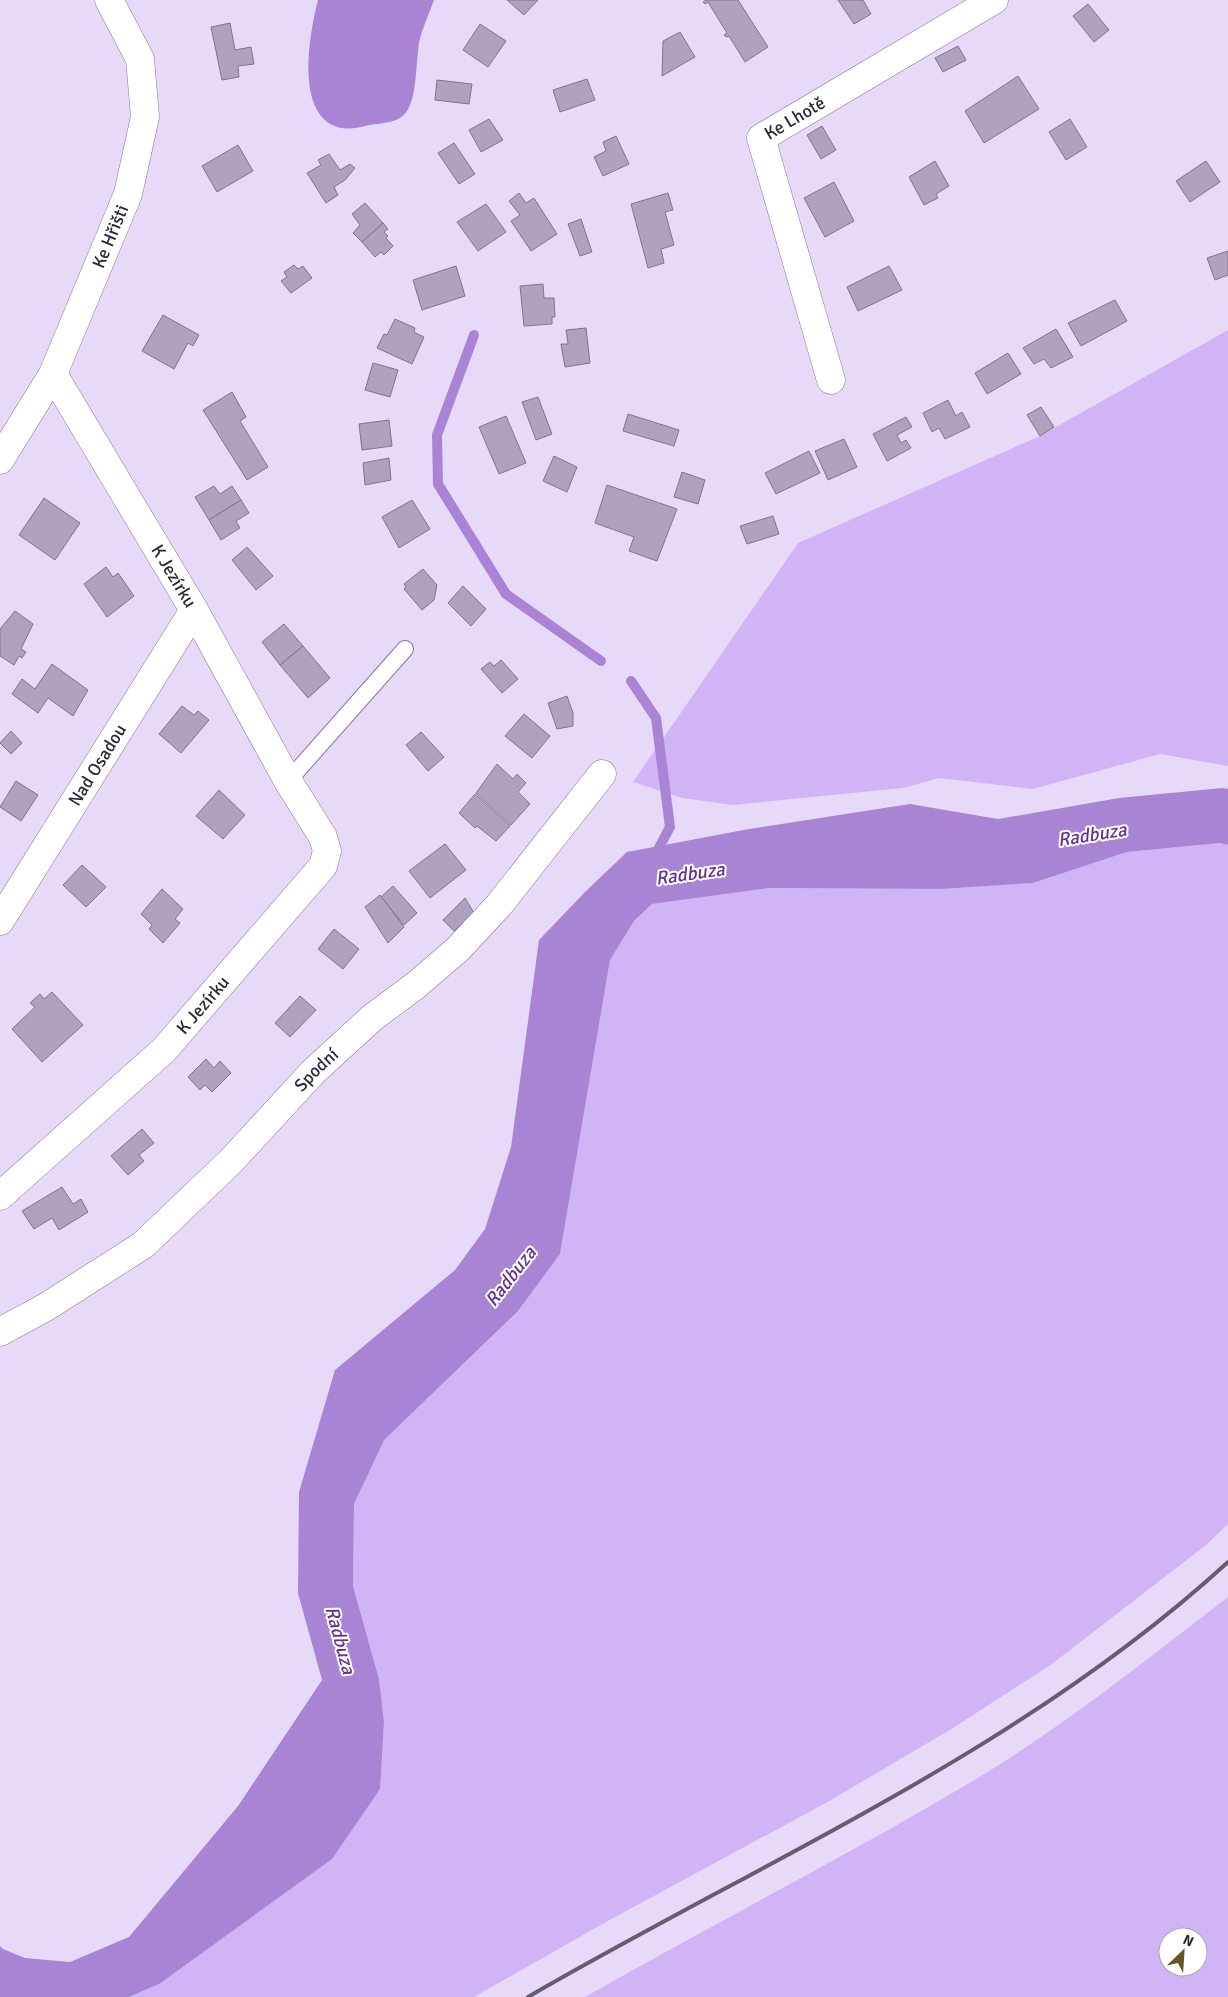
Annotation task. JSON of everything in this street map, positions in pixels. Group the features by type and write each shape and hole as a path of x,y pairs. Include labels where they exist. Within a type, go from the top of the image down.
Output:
{"street":[{"name":"Ke Hřišti","path":"0,460 53,374 128,194 145,117 140,60 109,0"},
{"name":"Ke Lhotě","path":"831,380 761,138 994,0"},
{"name":"K Jezírku","path":"0,1196 164,1050 323,866 327,851 323,837 288,782 194,610 53,374"},
{"name":"Nad Osadou","path":"0,921 194,610"},
{"name":"Spodní","path":"0,1332 46,1307 143,1245 231,1161 313,1072 373,1017 415,986 458,949 499,905 602,774"}],"lane":[{"path":"288,782 405,649"}],"shaded area":[{"path":"1228,330 1228,766 1160,754 1033,789 940,778 903,788 733,805 682,798 633,782 798,543 1040,436"},
{"path":"1220,843 1228,845 1228,1524 1206,1545 1052,1664 953,1728 831,1800 606,1922 474,1997 129,1997 159,1984 380,1789 384,1722 379,1679 353,1586 354,1504 383,1440 518,1311 560,1254 610,960 634,921 652,904 769,888 941,889 1033,883 1127,852"},
{"path":"1228,1597 1228,1997 585,1997 883,1833 981,1776 1045,1734 1137,1667"}],"water":[{"path":"318,0 434,0 419,43 413,97 407,111 400,118 385,123 346,128 332,125 321,115 314,102 308,67 309,48"},
{"name":"Radbuza","path":"1228,789 1228,845 1220,843 1127,852 1033,883 941,889 769,888 652,904 634,921 610,960 560,1254 518,1311 384,1440 354,1504 353,1586 379,1679 384,1722 380,1789 332,1859 159,1984 129,1997 0,1997 0,1946 25,1958 70,1962 129,1937 238,1806 322,1680 298,1593 299,1492 335,1370 455,1270 485,1229 511,1147 539,940 585,892 627,852 749,829 910,804 998,819 1119,798"}],"building":[{"path":"507,0 538,0 524,15"},
{"path":"706,0 738,0 768,47 745,62 729,36 726,37 724,35 727,33 708,2 705,4 703,2"},
{"path":"838,0 863,0 871,14 854,24"},
{"path":"1088,4 1109,30 1094,42 1073,16"},
{"path":"230,23 235,50 251,47 254,64 238,66 239,77 222,80 211,27"},
{"path":"480,24 506,41 488,67 463,50"},
{"path":"680,32 695,57 662,76 663,41"},
{"path":"958,46 966,60 943,72 935,58"},
{"path":"1018,76 1039,109 984,143 965,111"},
{"path":"587,79 595,100 560,112 553,90"},
{"path":"437,80 472,84 469,104 435,100"},
{"path":"489,119 503,140 481,152 469,130"},
{"path":"1070,119 1087,147 1066,160 1049,132"},
{"path":"822,126 836,150 821,159 807,135"},
{"path":"616,136 629,164 603,176 594,157 606,151 603,142"},
{"path":"454,143 475,174 459,184 438,153"},
{"path":"238,145 253,171 217,192 202,166"},
{"path":"329,154 340,170 350,164 355,168 345,180 334,187 338,195 326,203 307,173 321,165 318,160"},
{"path":"935,161 949,186 936,194 938,198 924,205 909,177"},
{"path":"1206,161 1220,182 1190,202 1176,181"},
{"path":"834,182 854,221 825,237 804,198"},
{"path":"519,193 526,203 534,198 557,234 531,251 511,221 520,215 509,201"},
{"path":"668,193 673,210 665,212 674,245 661,249 664,263 648,268 631,204"},
{"path":"365,203 383,223 362,242 353,233 360,225 352,214"},
{"path":"486,204 506,232 478,251 457,222"},
{"path":"581,219 592,252 580,256 568,224"},
{"path":"383,223 388,229 384,232 388,236 386,238 393,246 384,255 381,252 375,257 362,242"},
{"path":"1228,251 1228,275 1215,280 1207,258"},
{"path":"294,265 298,269 303,266 312,278 291,293 281,281 287,277 284,272"},
{"path":"456,266 465,296 422,310 413,280"},
{"path":"889,266 902,290 858,311 847,287"},
{"path":"543,284 544,298 554,298 555,317 552,317 552,324 524,326 520,286"},
{"path":"1115,300 1127,321 1081,346 1068,323"},
{"path":"163,315 199,335 193,346 188,343 174,369 142,351"},
{"path":"395,319 415,328 414,332 424,337 412,364 377,348 384,334 387,335"},
{"path":"586,328 590,363 565,367 561,344 568,344 566,330"},
{"path":"1056,329 1073,357 1051,368 1044,359 1034,364 1023,348"},
{"path":"1008,353 1021,374 987,394 975,373"},
{"path":"373,363 398,370 390,397 365,390"},
{"path":"232,392 246,417 240,421 268,467 247,480 203,410"},
{"path":"538,397 552,434 536,440 522,402"},
{"path":"948,400 956,416 962,412 970,427 945,439 939,428 932,432 923,413"},
{"path":"1041,407 1054,427 1040,436 1027,415"},
{"path":"628,414 679,430 674,446 623,431"},
{"path":"506,416 526,463 499,474 479,427"},
{"path":"906,417 912,427 897,435 901,443 906,440 911,448 887,461 873,434"},
{"path":"389,420 392,446 362,450 359,424"},
{"path":"844,439 857,467 828,480 815,451"},
{"path":"809,451 820,473 776,494 765,473"},
{"path":"554,456 577,467 567,492 543,481"},
{"path":"389,458 391,480 365,485 363,463"},
{"path":"682,472 705,480 698,504 674,497"},
{"path":"607,485 677,509 657,561 629,551 634,537 595,523"},
{"path":"214,486 220,494 232,486 241,500 209,520 195,497"},
{"path":"44,498 80,523 55,560 19,535"},
{"path":"241,500 249,513 236,521 240,528 221,540 209,520"},
{"path":"412,500 430,529 399,548 382,517"},
{"path":"773,516 779,534 747,544 740,526"},
{"path":"247,547 273,576 256,590 232,560"},
{"path":"106,567 113,577 118,573 134,596 107,617 84,584"},
{"path":"423,569 437,585 434,600 422,610 404,589 406,587 404,584"},
{"path":"463,586 486,609 471,626 448,603"},
{"path":"15,611 33,624 21,649 26,652 22,658 19,656 14,665 0,656 0,629"},
{"path":"284,624 303,646 280,665 262,642"},
{"path":"303,646 330,678 308,698 280,665"},
{"path":"501,660 518,679 502,693 481,669 490,662 494,666"},
{"path":"52,664 88,690 73,716 48,698 38,713 12,694 22,679 35,689"},
{"path":"567,696 573,713 573,726 557,729 548,703"},
{"path":"182,706 194,715 198,711 209,720 181,753 159,734"},
{"path":"524,714 550,736 532,758 505,736"},
{"path":"11,731 22,743 11,754 0,743"},
{"path":"421,732 444,757 428,771 406,745"},
{"path":"497,764 513,779 517,774 526,783 518,792 530,804 511,825 476,793"},
{"path":"16,781 38,795 21,821 0,807"},
{"path":"219,790 245,815 223,839 196,816"},
{"path":"475,794 510,826 496,841 477,826 475,828 459,813"},
{"path":"445,844 466,870 430,898 409,871"},
{"path":"82,865 106,887 86,907 63,885"},
{"path":"393,886 417,913 404,925 381,897"},
{"path":"162,889 183,909 175,919 180,923 163,943 149,929 152,925 141,914"},
{"path":"380,895 404,927 388,943 365,907"},
{"path":"465,898 474,913 454,931 443,920"},
{"path":"334,929 359,949 343,969 318,949"},
{"path":"52,992 83,1025 42,1062 12,1029 35,1007 30,1003 40,994 44,999"},
{"path":"300,996 316,1010 290,1037 275,1023"},
{"path":"206,1059 214,1068 220,1061 231,1073 212,1092 205,1085 200,1090 188,1077"},
{"path":"142,1129 154,1143 139,1155 144,1161 128,1175 111,1156"},
{"path":"62,1187 73,1204 81,1199 88,1212 59,1230 52,1218 34,1229 22,1211"}],"waterway":[{"path":"474,335 437,435 438,484 506,594 601,661"},
{"path":"631,681 656,718 670,827 654,857"}],"railway":[{"path":"528,1997 890,1798 979,1746 1066,1690 1149,1629 1228,1562"}]}
